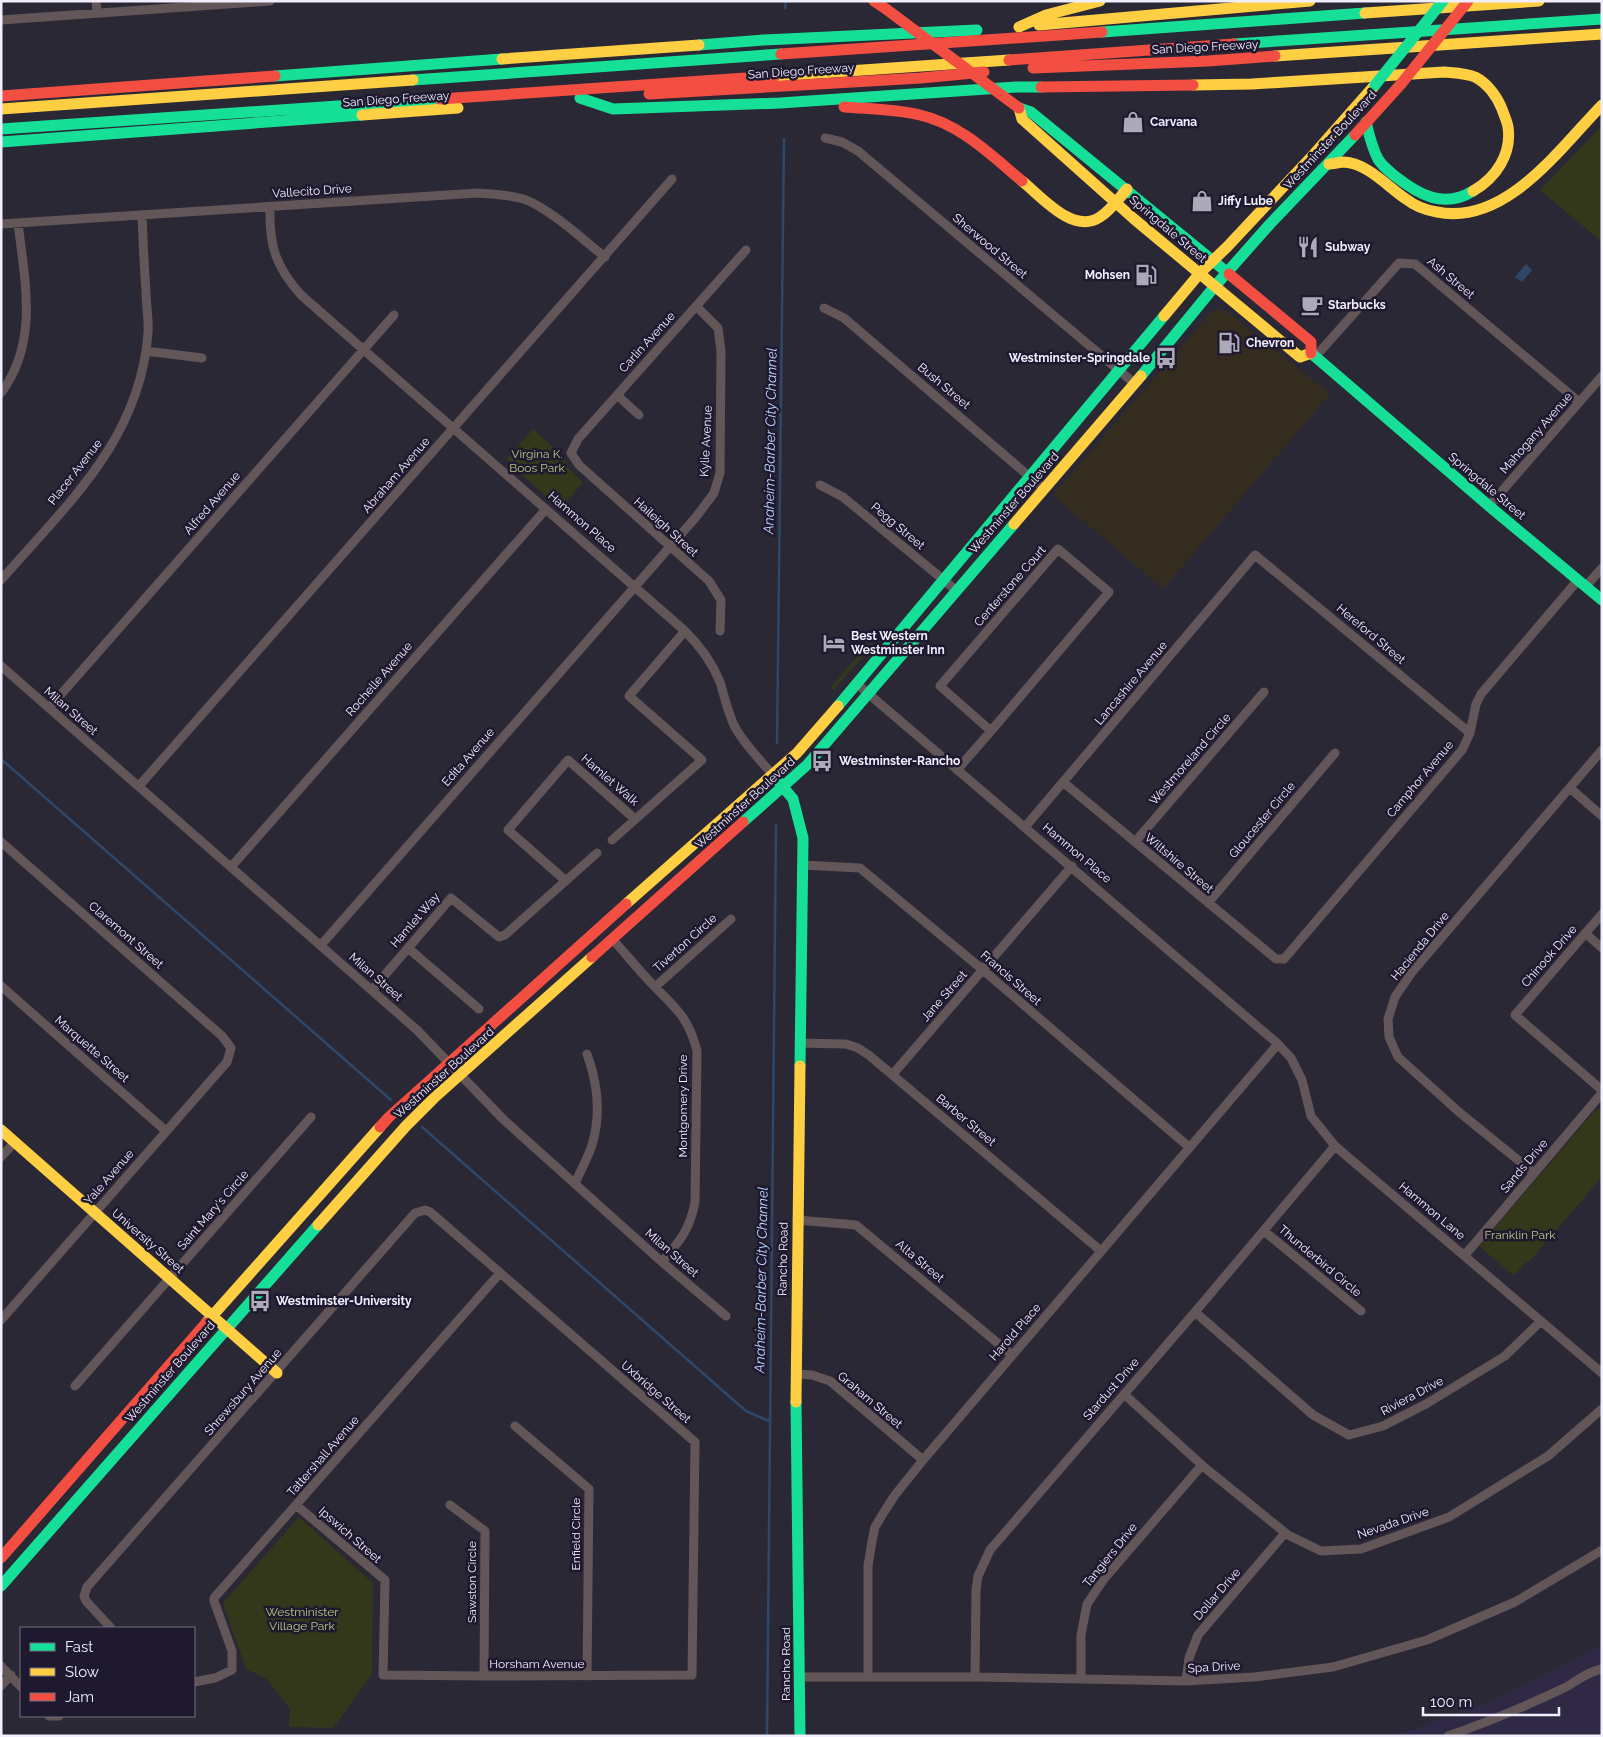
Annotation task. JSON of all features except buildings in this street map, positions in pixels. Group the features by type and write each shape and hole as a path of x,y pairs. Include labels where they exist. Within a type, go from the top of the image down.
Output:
{"main road":[{"name":"Springdale Street","path":"874,1 1019,108 1031,112 1127,189 1311,342 1313,355 1602,600"},
{"path":"1019,27 1046,15 1100,1"},
{"path":"1,96 754,41 1019,27 1310,1"},
{"name":"Westminster Boulevard","path":"1,1558 212,1316 375,1132 406,1100 797,753 1200,274 1315,153 1375,85 1443,1"},
{"name":"Westminster Boulevard","path":"1,1586 406,1126 434,1098 808,765 1215,286 1270,224 1329,164 1401,84 1441,32 1468,1"},
{"path":"1,109 1539,1"},
{"path":"1,129 1602,19"},
{"name":"San Diego Freeway","path":"1,142 580,98 921,78 1021,69 1227,59 1602,34"},
{"path":"580,98 613,109 780,103 1016,86 1252,84 1444,72 1474,77 1489,88 1507,117 1510,135 1509,146 1498,172 1484,186 1467,196 1439,199 1428,197 1408,187 1379,160 1370,139 1366,122"},
{"path":"780,103 892,110 922,114 956,129 974,141 1066,218 1075,222 1096,221 1127,189"},
{"path":"1329,164 1345,162 1361,168 1420,208 1444,215 1460,215 1491,206 1523,186 1536,175 1602,105"},
{"name":"Springdale Street","path":"1019,108 1022,118 1115,202 1200,274 1300,357 1313,355"},
{"name":"Hammon Place","path":"773,774 784,787"},
{"name":"Rancho Road","path":"784,787 793,799 801,826 802,865 796,1374 801,1678 800,1736"},
{"name":"University Street","path":"1,1130 276,1372"}],"street":[{"path":"96,1 97,13"},
{"path":"1,20 209,3 270,1"},
{"name":"Sherwood Street","path":"825,138 842,142 858,151 1134,383"},
{"name":"Abraham Avenue","path":"139,786 672,180"},
{"name":"Vallecito Drive","path":"1,224 478,193 504,195 529,202 557,218 604,257"},
{"name":"Hammon Place","path":"270,207 274,253 286,276 301,295 685,631 697,644 712,666 735,728 773,774"},
{"name":"Placer Avenue","path":"1,580 88,481 110,450 126,421 139,385 148,330 142,215"},
{"path":"1,393 14,374 24,347 26,334 26,297 18,223"},
{"name":"Carlin Avenue","path":"571,453 578,439 746,250"},
{"name":"Ash Street","path":"1313,355 1399,263 1415,264 1580,402"},
{"name":"Kylie Avenue","path":"634,586 696,517 714,493 720,473 721,351 718,328 696,306"},
{"name":"Bush Street","path":"824,308 844,318 1044,489"},
{"name":"Alfred Avenue","path":"49,708 394,315"},
{"path":"146,351 202,358"},
{"name":"Mahogany Avenue","path":"1489,506 1602,376"},
{"path":"617,395 639,415"},
{"name":"Haileigh Street","path":"571,453 578,465 709,581 720,600 720,631"},
{"name":"Pegg Street","path":"820,485 843,497 957,591"},
{"name":"Rochelle Avenue","path":"231,867 546,509"},
{"name":"Centerstone Court","path":"957,770 1110,592 1058,549 940,686 990,731"},
{"name":"Hereford Street","path":"1255,555 1470,733"},
{"name":"Lancashire Avenue","path":"1026,827 1255,555"},
{"name":"Camphor Avenue","path":"1280,960 1284,959 1462,750 1470,733 1476,704 1481,694 1582,583 1602,568"},
{"name":"Edita Avenue","path":"321,945 634,586"},
{"path":"612,840 702,760 629,696 685,631"},
{"name":"Milan Street","path":"1,666 418,1030 504,1120 662,1262 726,1316"},
{"name":"Hammon Place","path":"857,684 1278,1044"},
{"name":"Westmoreland Circle","path":"1135,842 1264,692"},
{"name":"Hacienda Drive","path":"1534,1174 1459,1112 1398,1057 1389,1037 1388,1019 1395,997 1412,972 1602,750"},
{"name":"Gloucester Circle","path":"1208,903 1335,753"},
{"name":"Hamlet Walk","path":"566,880 508,830 568,760 635,819"},
{"name":"Wiltshire Street","path":"1063,782 1276,959 1280,960"},
{"path":"1570,788 1602,816"},
{"name":"Claremont Street","path":"1,842 222,1036 231,1048"},
{"name":"Hamlet Way","path":"372,990 451,898 499,937 505,935 597,853"},
{"name":"Francis Street","path":"802,865 860,868 983,970 1189,1147"},
{"name":"Jane Street","path":"893,1074 1072,866"},
{"name":"Chinook Drive","path":"1602,914 1514,1015 1602,1091"},
{"name":"Tiverton Circle","path":"655,987 731,919"},
{"path":"1585,933 1602,948"},
{"name":"Montgomery Drive","path":"613,940 684,1018 692,1033 696,1051 695,1202 692,1218 682,1238 662,1262"},
{"path":"408,948 479,1009"},
{"name":"Marquette Street","path":"1,986 166,1131"},
{"name":"Barber Street","path":"799,1043 846,1044 858,1048 893,1074 1102,1251"},
{"name":"Hammon Lane","path":"1278,1044 1291,1058 1298,1073 1311,1116 1335,1146 1602,1373"},
{"name":"Harold Place","path":"868,1677 868,1566 876,1527 895,1495 1278,1044"},
{"name":"Yale Avenue","path":"1,1320 227,1062 231,1048"},
{"path":"575,1184 592,1146 598,1105 594,1072 587,1054"},
{"name":"Sands Drive","path":"1465,1255 1602,1091"},
{"name":"Saint Mary's Circle","path":"75,1386 311,1117"},
{"path":"1,1157 15,1142"},
{"name":"Stardust Drive","path":"975,1677 976,1590 978,1576 990,1550 1196,1312 1335,1146"},
{"name":"Shrewsbury Avenue","path":"110,1627 86,1601 84,1596 87,1587 415,1213 419,1210 425,1210"},
{"name":"Uxbridge Street","path":"425,1210 430,1212 695,1442 692,1674"},
{"name":"Alta Street","path":"797,1220 856,1225 1012,1355"},
{"name":"Thunderbird Circle","path":"1264,1231 1361,1311"},
{"name":"Tattershall Avenue","path":"195,1682 215,1678 232,1670 232,1651 214,1600 500,1273"},
{"name":"Riviera Drive","path":"1196,1312 1313,1415 1349,1435 1383,1426 1426,1404 1505,1356 1541,1321"},
{"name":"Graham Street","path":"796,1374 812,1375 830,1382 923,1460"},
{"name":"Nevada Drive","path":"1124,1394 1202,1465 1285,1533 1321,1551 1361,1549 1449,1517 1548,1456 1602,1409"},
{"name":"Enfield Circle","path":"515,1426 588,1489 587,1676"},
{"name":"Tangiers Drive","path":"1081,1678 1081,1635 1087,1604 1104,1579 1202,1465"},
{"name":"Ipswich Street","path":"296,1505 385,1580 383,1675"},
{"name":"Sawston Circle","path":"450,1505 485,1531 484,1676"},
{"name":"Dollar Drive","path":"1186,1681 1189,1658 1198,1634 1285,1533"},
{"name":"Spa Drive","path":"801,1678 975,1677 1186,1681 1254,1678 1333,1668 1427,1640 1515,1602 1602,1550"},
{"path":"1,1666 20,1686"},
{"path":"1448,1736 1493,1720 1566,1687 1595,1670 1602,1669"},
{"name":"Horsham Avenue","path":"383,1675 587,1676 692,1674"},
{"path":"1,1686 11,1675"}],"shaded area":[{"path":"1213,310 1225,310 1330,394 1163,589 1053,495"},
{"path":"1602,1645 1602,1736 1394,1736 1493,1700"}],"green space":[{"path":"1602,126 1602,242 1540,190"},
{"name":"Virgina K. Boos Park","path":"533,429 564,457 568,467 583,483 560,508 514,468 507,459"},
{"path":"869,643 873,645 834,690 831,687"},
{"name":"Franklin Park","path":"1602,1107 1602,1177 1528,1263 1526,1262 1514,1276 1479,1246 1593,1113"},
{"name":"Westminister Village Park","path":"299,1517 373,1583 372,1674 333,1728 289,1727 290,1709 267,1679 246,1669 223,1603"}],"water":[{"path":"1526,264 1532,270 1522,282 1515,277"}],"waterway":[{"path":"785,8 786,1"},
{"name":"Anaheim-Barber City Channel","path":"777,743 784,139"},
{"path":"1,759 391,1100"},
{"name":"Anaheim-Barber City Channel","path":"767,1736 776,825"},
{"path":"422,1127 746,1411 769,1421"}],"traffic: fast":[{"path":"1375,85 1443,1"},
{"path":"1102,32 1365,13"},
{"path":"1234,44 1602,19"},
{"path":"699,45 977,30"},
{"path":"413,80 781,54"},
{"path":"275,76 502,59"},
{"path":"580,98 613,109 780,103 1016,87 1041,87"},
{"path":"1,129 440,99"},
{"path":"1019,108 1031,112 1229,274"},
{"path":"1,142 362,115"},
{"path":"1366,122 1372,146 1380,162 1413,189 1442,199 1452,199 1473,191"},
{"path":"1141,376 1215,286 1270,224 1355,135"},
{"path":"838,706 1164,316"},
{"path":"1311,353 1602,600"},
{"path":"743,822 807,765 1014,524"},
{"path":"773,775 793,799 803,838 800,1066"},
{"path":"1,1586 318,1225"},
{"path":"796,1402 800,1736"}],"traffic: slow":[{"path":"1019,27 1046,15 1100,1"},
{"path":"1039,25 1310,1"},
{"path":"1365,13 1539,1"},
{"path":"1275,56 1602,34"},
{"path":"502,59 699,45"},
{"path":"775,76 1009,60"},
{"path":"1193,85 1252,84 1444,72 1475,77 1487,86 1497,99 1507,122 1509,137 1505,156 1501,164 1489,179 1473,191"},
{"path":"1,109 413,80"},
{"path":"1164,316 1200,273 1227,247 1315,153 1375,85"},
{"path":"1329,164 1353,163 1377,176 1410,202 1421,208 1437,212 1462,213 1486,207 1508,196 1530,180 1602,105"},
{"path":"362,115 458,108"},
{"path":"1019,108 1022,119 1134,219 1300,357 1311,353"},
{"path":"1022,181 1058,212 1079,221 1090,221 1100,217 1127,189"},
{"path":"1014,524 1141,376"},
{"path":"626,904 797,753 838,706"},
{"path":"318,1225 406,1126 434,1098 592,957"},
{"path":"796,1402 800,1066"},
{"path":"206,1323 380,1127"},
{"path":"1,1130 277,1373"}],"traffic: jam":[{"path":"874,1 886,9"},
{"path":"1401,84 1468,1"},
{"path":"886,9 1019,108"},
{"path":"781,54 1102,32"},
{"path":"1009,60 1234,44"},
{"path":"1033,68 1208,61 1275,56"},
{"path":"649,94 921,78 984,72"},
{"path":"1,96 275,76"},
{"path":"440,99 775,76"},
{"path":"1355,135 1401,84"},
{"path":"1041,87 1193,85"},
{"path":"844,107 901,112 935,119 962,133 987,151 1022,181"},
{"path":"1229,274 1311,342 1311,353"},
{"path":"592,957 743,822"},
{"path":"380,1127 626,904"},
{"path":"1,1558 206,1323"}],"place":[{"name":"Carvana","path":"1133,122"},
{"name":"Jiffy Lube","path":"1202,201"},
{"name":"Subway","path":"1308,247"},
{"name":"Mohsen","path":"1146,275"},
{"name":"Starbucks","path":"1312,305"},
{"name":"Chevron","path":"1229,343"},
{"name":"Westminster-Springdale","path":"1166,358"},
{"name":"Best Western Westminster Inn","path":"834,643"},
{"name":"Westminster-Rancho","path":"822,761"},
{"name":"Westminster-University","path":"260,1301"}]}
